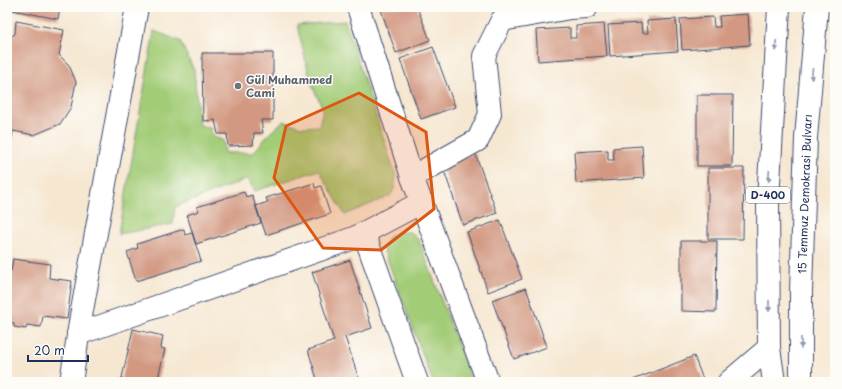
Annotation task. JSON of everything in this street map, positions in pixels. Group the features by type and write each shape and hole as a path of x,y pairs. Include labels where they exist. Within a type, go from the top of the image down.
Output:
{"main road":[{"path":"71,382 78,334 137,7"},
{"path":"358,7 412,177 488,382"},
{"path":"412,177 478,140 490,114 484,56 502,20 570,8 586,7"},
{"name":"D-400","path":"774,382 769,348 768,202 779,7"},
{"name":"15 Temmuz Demokrasi Bulvarı","path":"801,382 801,291 806,138 817,7"},
{"path":"78,334 354,238 422,202"},
{"path":"364,233 417,382"},
{"path":"729,382 769,348"}],"highlighted area":[{"path":"359,93 426,132 434,209 381,250 323,248 274,178 286,126"}],"green space":[{"path":"345,21 396,177 394,189 390,196 345,215 319,170 255,191 247,179 175,207 173,224 119,234 154,31 180,41 194,70 199,125 210,128 213,137 223,140 225,153 253,153 270,133 283,121 302,127 319,126 323,109 311,83 297,25"},
{"path":"399,232 411,232 419,240 472,382 433,382 383,248 389,236"}],"building":[{"path":"8,7 60,7 58,19 7,9"},
{"path":"380,7 417,7 430,40 396,53"},
{"path":"748,14 750,45 682,50 680,19 713,17 714,27 720,27 719,16"},
{"path":"676,19 678,51 610,56 608,25 641,23 642,33 648,33 647,21"},
{"path":"16,21 64,30 59,55 69,65 76,82 71,107 60,124 34,135 13,131 9,152 7,151 7,39 15,34"},
{"path":"604,24 607,56 538,61 536,30 570,28 570,38 576,38 576,26"},
{"path":"433,47 455,107 421,119 400,59"},
{"name":"Gül Muhammed Cami","path":"202,53 273,53 273,120 261,120 263,133 254,133 253,145 228,146 227,134 218,134 215,120 203,121"},
{"path":"697,95 733,95 732,166 697,166"},
{"path":"642,146 644,178 576,183 574,152 608,150 608,160 614,160 613,148"},
{"path":"475,153 497,213 463,225 442,165"},
{"path":"7,155 12,155 8,184 7,184"},
{"path":"708,168 744,168 743,239 708,239"},
{"path":"314,183 315,188 321,186 330,214 266,235 256,206 268,202 266,198"},
{"path":"244,192 246,197 252,195 261,223 196,244 187,215 199,211 197,207"},
{"path":"500,220 522,279 488,292 467,232"},
{"path":"184,229 185,235 192,233 201,261 136,281 127,252 138,248 137,244"},
{"path":"681,241 717,241 716,312 681,311"},
{"path":"13,259 50,264 49,278 72,281 67,319 43,316 41,327 27,325 26,329 14,327 14,323 7,322 7,270 11,271"},
{"path":"350,260 372,328 345,337 360,382 318,382 308,350 334,341 312,272"},
{"path":"526,288 547,347 514,359 492,300"},
{"path":"133,329 163,336 161,348 165,349 157,382 121,382"},
{"path":"694,356 704,382 628,382"}],"place":[{"name":"Gül Muhammed Cami","path":"238,86"}]}
